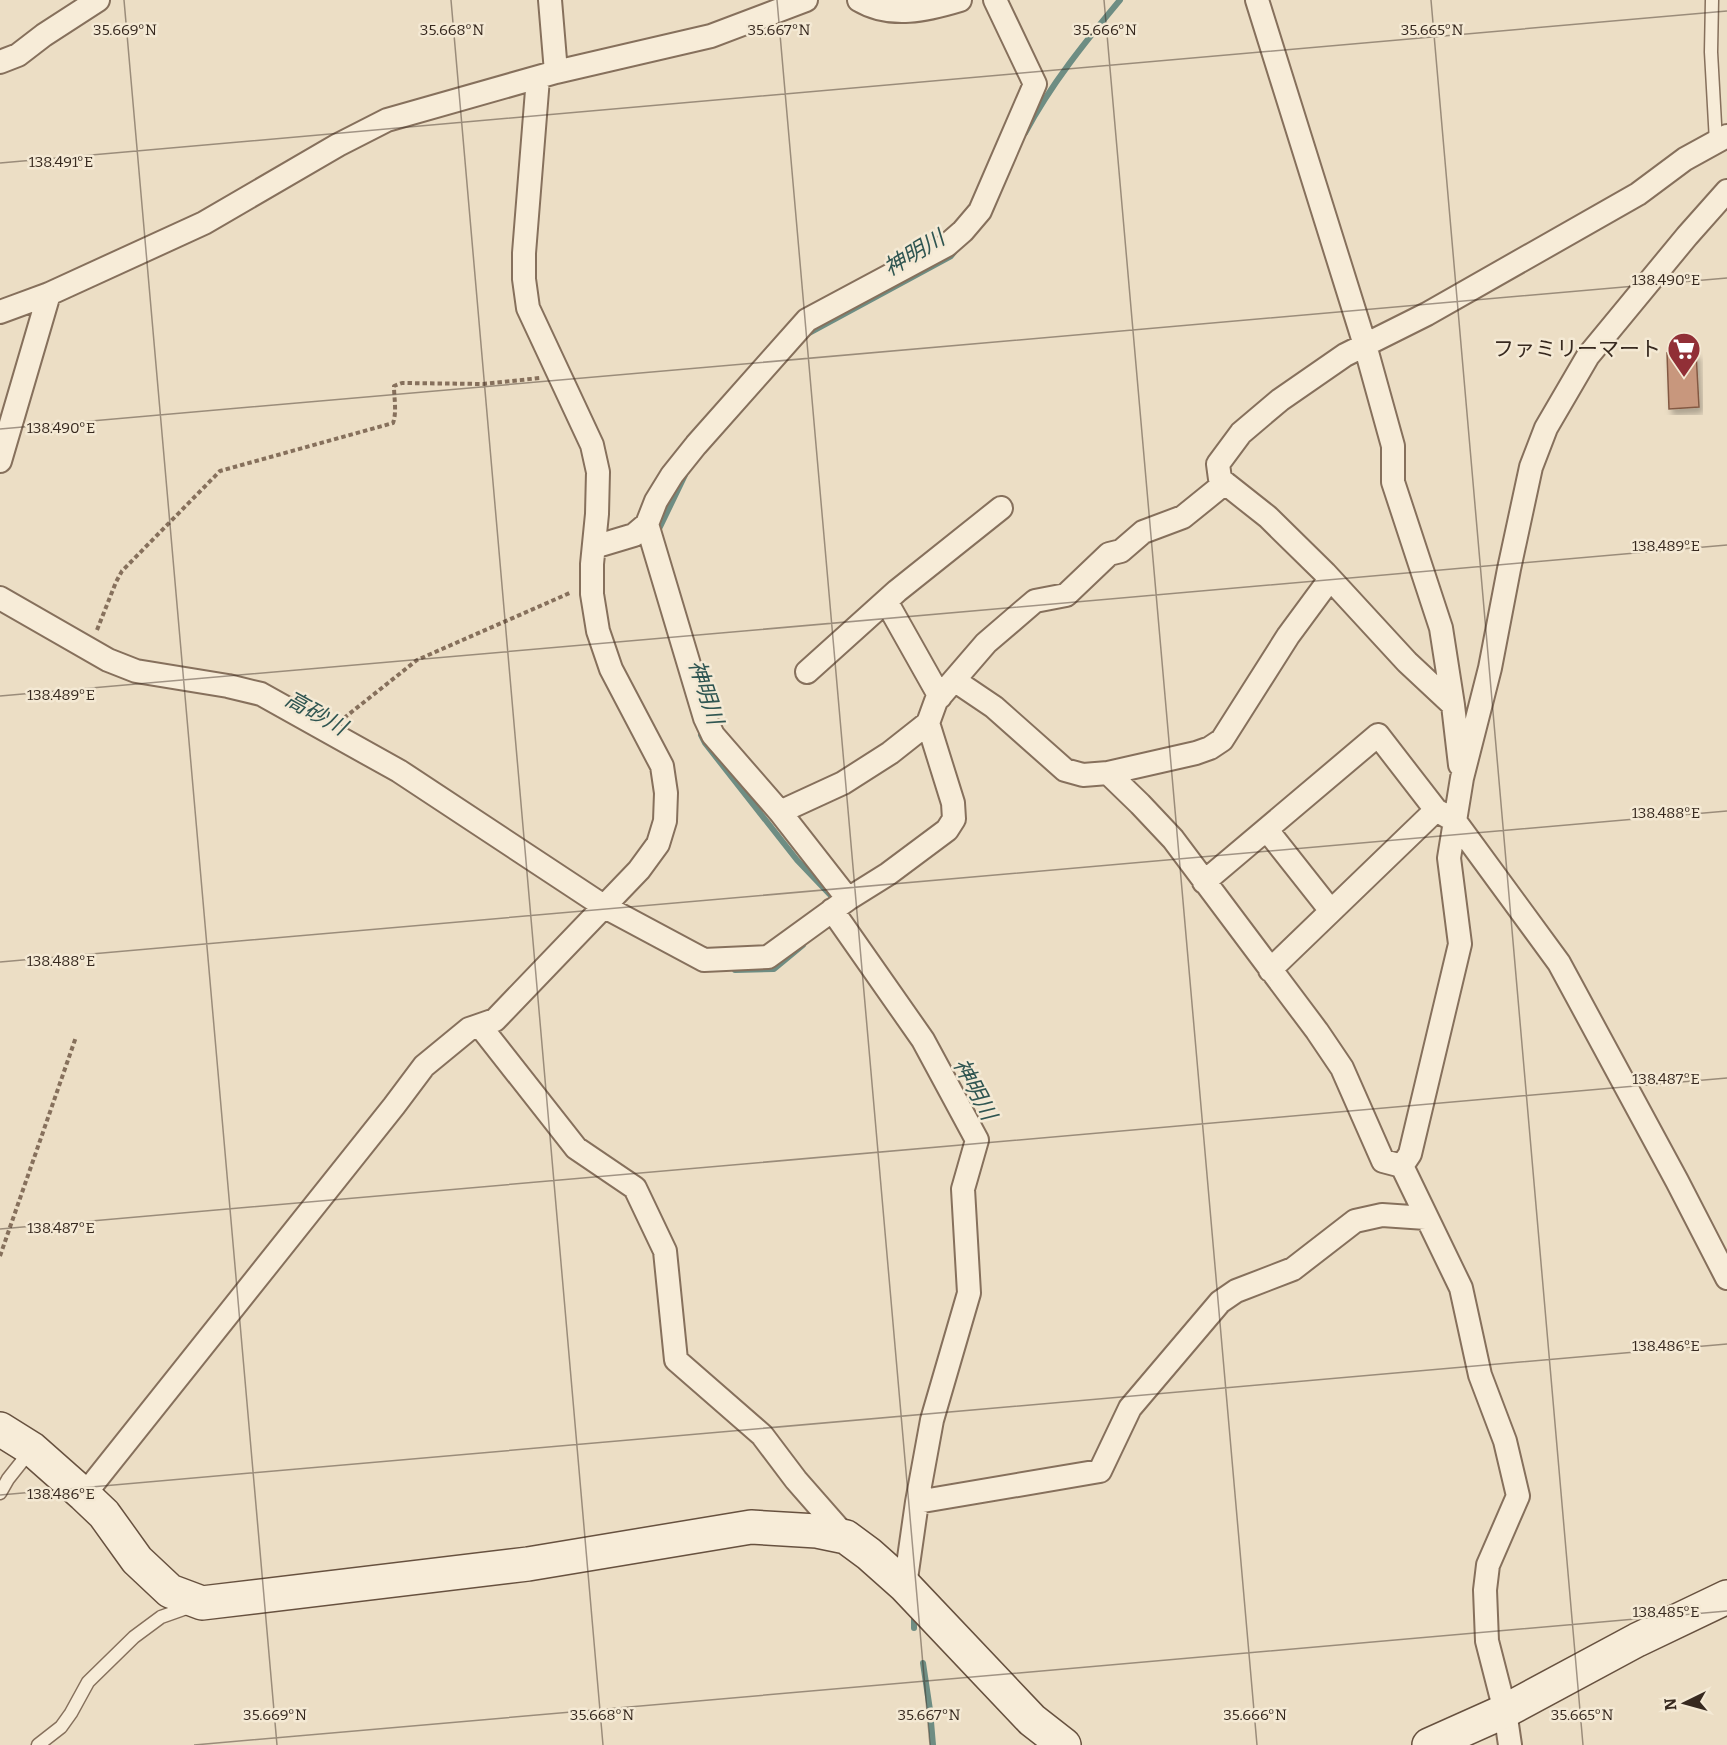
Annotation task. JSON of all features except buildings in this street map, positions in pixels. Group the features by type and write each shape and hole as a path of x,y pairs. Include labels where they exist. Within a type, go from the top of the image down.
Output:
{"street":[{"path":"0,62 18,55 98,0"},
{"path":"84,1495 424,1066 469,1029 495,1020 605,907 611,897 639,870 658,844 665,821 666,793 662,766 611,669 598,631 592,583 598,472 592,444 528,308 524,279 524,254 547,75 550,0"},
{"path":"0,312 49,294 204,223 338,145 387,120 547,75 711,36 806,0"},
{"path":"859,0 870,6 899,12 932,8 960,0"},
{"path":"594,547 634,535 647,524 656,501 672,475 807,320 946,245 963,231 980,211 1035,84 995,0"},
{"path":"1257,0 1365,345 1393,446 1393,482 1441,628 1462,778"},
{"path":"1453,705 1407,662 1330,579 1268,517 1220,479 1218,464 1241,433 1280,400 1345,355 1427,314 1638,194 1685,159 1721,139"},
{"path":"1402,1166 1410,1154 1460,944 1446,816 1462,778 1490,668 1531,467 1546,428 1588,356 1727,191"},
{"path":"0,461 49,294"},
{"path":"780,812 843,783 890,753 928,723 936,701 986,643 1035,601 1066,595 1109,554 1121,551 1143,532 1183,517 1225,483"},
{"path":"807,672 886,601 1001,508"},
{"path":"647,524 705,718 713,735 780,812 840,904 923,1040 976,1140 963,1189 969,1293 932,1420 905,1586"},
{"path":"886,601 947,688 994,707 1065,770 1083,775 1108,773 1196,753 1222,740 1288,636 1330,579"},
{"path":"0,598 108,660 136,671 228,686 261,694 399,771 605,907 704,960 768,957 947,830 954,819 953,803 928,723"},
{"path":"1204,882 1378,735 1446,816 1559,963 1727,1278"},
{"path":"1108,773 1173,839 1317,1031 1342,1068 1383,1161 1402,1166"},
{"path":"1270,970 1331,911 1446,816"},
{"path":"1266,830 1331,911"},
{"path":"480,1026 576,1148 635,1188 665,1251 676,1360 762,1435 796,1480 846,1537 905,1586 1032,1720 1064,1745"},
{"path":"1402,1166 1461,1288 1480,1375 1505,1441 1518,1496 1488,1565 1485,1590 1487,1641 1505,1711 1510,1745"},
{"path":"917,1502 1100,1471 1130,1408 1220,1302 1236,1291 1293,1269 1355,1221 1382,1215 1426,1218"},
{"path":"0,1429 32,1449 104,1514 137,1560 170,1591 202,1603 528,1564 751,1527 817,1531 846,1537"},
{"path":"1429,1745 1505,1711 1637,1640 1727,1597"}],"lane":[{"path":"1712,0 1711,52 1721,139"},
{"path":"0,1493 32,1449"},
{"path":"38,1745 61,1727 72,1713 88,1682 134,1637 161,1617 202,1603"}],"path":[{"path":"90,650 122,571 220,471 393,423 396,416 394,386 402,383 483,384 559,376"},
{"path":"328,731 417,660 592,583"},
{"path":"0,1256 76,1037"}],"waterway":[{"name":"神明川","path":"1025,133 1057,80 1120,0"},
{"name":"神明川","path":"807,334 951,256 955,251"},
{"name":"神明川","path":"657,533 685,475"},
{"name":"神明川","path":"701,735 797,860 836,901"},
{"name":"高砂川","path":"735,970 774,969 803,945"},
{"name":"神明川","path":"914,1613 914,1628"},
{"name":"神明川","path":"923,1663 933,1745"}],"place":[{"name":"ファミリーマート","path":"1684,378"}]}
